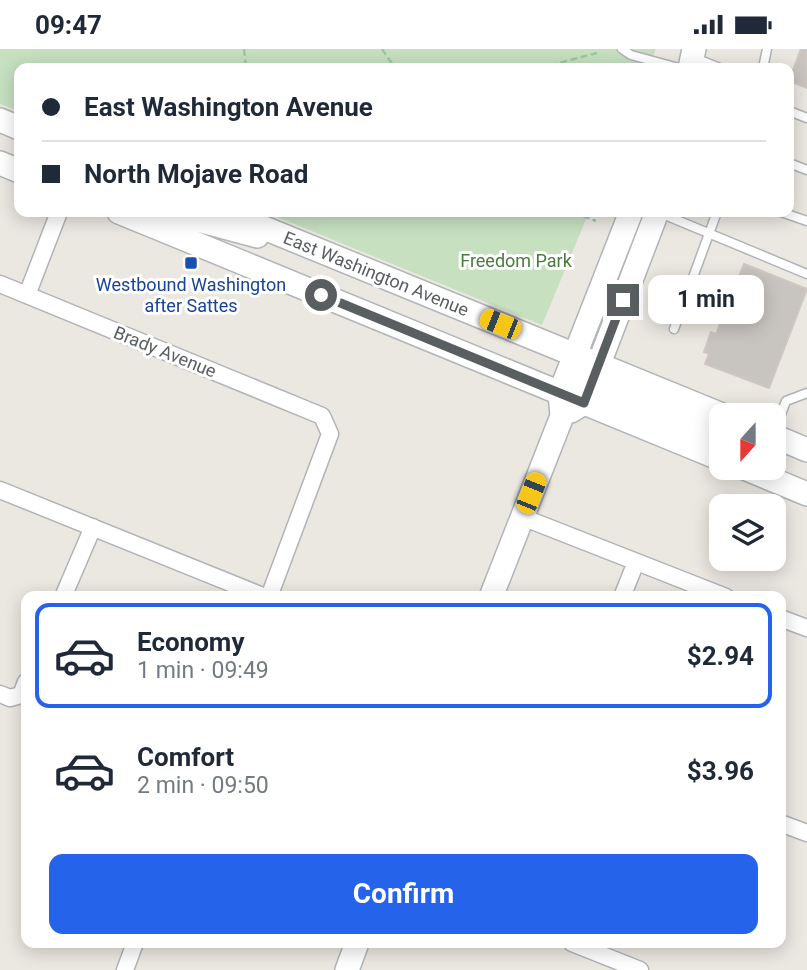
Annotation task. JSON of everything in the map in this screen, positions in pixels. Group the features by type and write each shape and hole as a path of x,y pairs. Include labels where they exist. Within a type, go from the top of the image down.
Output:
{"main road":[{"name":"East Washington Avenue","path":"132,217 566,385 591,384 709,412"},
{"path":"185,217 227,230 312,247"},
{"name":"East Washington Avenue","path":"237,217 312,247 566,385"},
{"path":"493,591 629,217"},
{"path":"591,384 655,217"},
{"name":"East Washington Avenue","path":"591,384 709,452"},
{"path":"566,385 591,384 709,433"},
{"path":"786,441 807,451"},
{"path":"786,450 807,451"},
{"path":"773,480 807,494"},
{"path":"347,970 355,948"}],"street":[{"path":"27,295 57,217"},
{"name":"Brady Avenue","path":"0,284 322,416 330,433 269,591"},
{"path":"0,489 252,591"},
{"path":"522,517 711,591"},
{"path":"66,591 93,527"},
{"path":"624,591 636,562"},
{"path":"786,620 807,628"},
{"path":"0,694 10,698 21,690"},
{"path":"786,825 807,833"},
{"path":"125,970 133,948"},
{"path":"585,948 640,970"}],"lane":[{"path":"622,49 631,55 689,61"},
{"path":"669,217 807,274"},
{"path":"674,329 715,217"},
{"path":"785,403 807,393"}],"path":[{"path":"559,63 597,53"},
{"path":"586,217 596,221"}],"green space":[{"path":"0,49 656,49 650,63 14,63 14,109 0,104"},
{"name":"Freedom Park","path":"277,217 587,217 542,325"}],"building":[{"path":"801,49 807,49 807,88 794,83 794,68"},
{"path":"744,264 807,289 769,388 705,364 709,354 704,352 711,332 716,334"}],"place":[{"name":"Westbound Washington after Sattes","path":"191,263"}],"route":[{"path":"321,295 584,403 623,300"}]}
